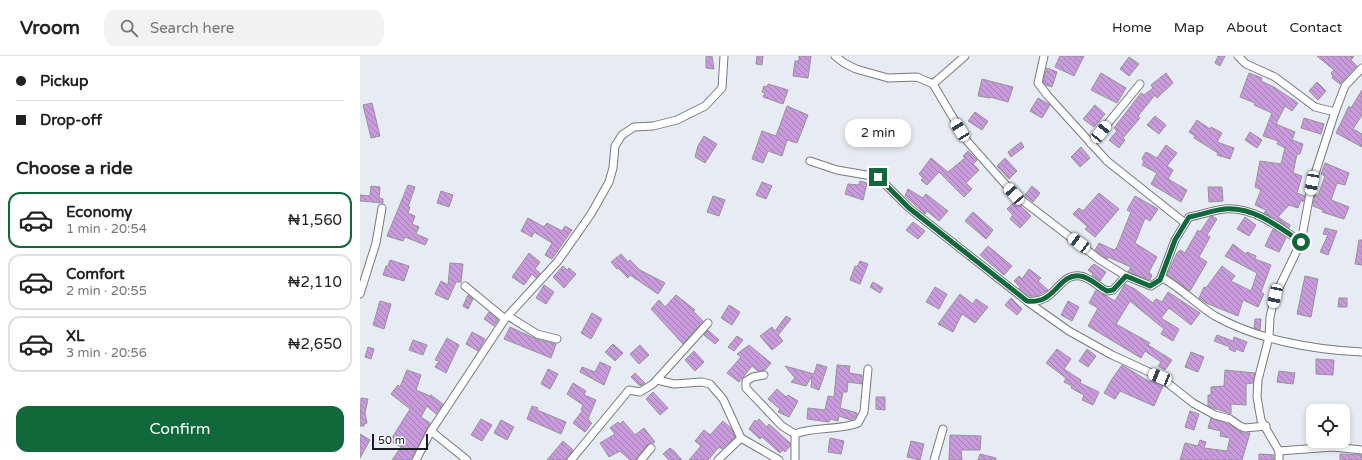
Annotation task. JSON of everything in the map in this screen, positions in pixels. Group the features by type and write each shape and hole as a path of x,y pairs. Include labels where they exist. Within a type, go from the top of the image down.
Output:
{"street":[{"path":"416,460 431,431 507,318 558,261 591,214 609,182 613,168 615,146 622,135 634,127 653,126 677,120 705,106 722,88 724,56"},
{"path":"835,56 850,66 888,78 917,77 933,84 967,142 1014,194 1100,260 1126,276 1150,286 1163,278 1216,316 1247,332 1324,350 1362,352"},
{"path":"933,84 965,56"},
{"path":"1044,56 1038,83 1048,96 1107,161 1185,223"},
{"path":"1238,56 1246,64 1275,77 1315,107 1335,112"},
{"path":"1279,460 1279,452 1266,426 1261,420 1257,397 1258,380 1269,337 1270,317 1275,296 1301,242 1312,183 1335,112 1345,86 1362,68"},
{"path":"1091,144 1140,84"},
{"path":"810,161 837,170 878,177 909,208 1027,301 1069,331 1112,355 1160,377 1193,403 1216,415 1230,419 1245,428 1266,426"},
{"path":"360,294 376,243 382,208"},
{"path":"1160,280 1175,240 1189,217 1225,209 1241,210 1265,218 1301,242"},
{"path":"1027,301 1034,302 1048,298 1063,282 1073,276 1084,277 1107,291 1113,290 1126,276"},
{"path":"465,286 507,318 537,334 557,339"},
{"path":"571,460 629,390 640,392 656,380 708,323"},
{"path":"795,434 804,431 844,428 858,423 864,412 868,369"},
{"path":"764,375 753,377 746,381 746,388 782,426 795,434"},
{"path":"656,380 674,384 702,382 710,384 723,399 740,438 779,460"},
{"path":"934,460 943,429"},
{"path":"431,431 467,460"},
{"path":"795,434 795,460"},
{"path":"718,460 740,438"},
{"path":"1279,452 1333,447 1362,450"},
{"path":"641,460 651,448"}],"building":[{"path":"706,56 712,56 714,69 706,68"},
{"path":"757,56 763,56 762,65 756,64"},
{"path":"799,56 811,56 808,78 793,76 795,61 799,61"},
{"path":"1060,56 1084,56 1074,76 1055,67"},
{"path":"1218,56 1225,56 1220,66 1215,63"},
{"path":"1317,56 1354,56 1351,60 1357,66 1340,84 1332,78 1333,76 1331,73 1334,70"},
{"path":"1129,57 1139,64 1129,76 1120,69"},
{"path":"1047,68 1057,72 1052,87 1043,82"},
{"path":"1101,73 1126,88 1117,103 1091,90"},
{"path":"1166,73 1173,83 1157,98 1155,95 1138,116 1140,118 1123,138 1125,140 1119,148 1109,140 1117,131 1114,128 1141,93 1144,95 1153,88 1151,85"},
{"path":"1249,73 1262,78 1261,81 1274,87 1298,103 1292,111 1285,106 1276,124 1295,132 1292,140 1303,144 1300,154 1297,154 1293,173 1302,176 1297,193 1305,196 1303,202 1301,200 1298,208 1289,205 1278,217 1290,225 1289,228 1264,213 1266,210 1255,205 1261,190 1255,187 1260,161 1281,164 1285,148 1277,144 1278,141 1263,136 1272,113 1254,105 1255,103 1240,97"},
{"path":"982,79 1013,87 1008,102 990,97 978,96"},
{"path":"1317,82 1326,91 1318,100 1309,91"},
{"path":"768,84 788,90 783,104 763,97 765,93 762,92 764,86 767,87"},
{"path":"1362,90 1362,115 1353,129 1362,134 1362,147 1336,133 1349,106 1351,108"},
{"path":"1038,98 1050,105 1042,118 1030,111"},
{"path":"372,103 380,136 371,138 363,105"},
{"path":"1095,105 1105,114 1094,127 1083,119"},
{"path":"787,106 808,115 797,143 787,140 782,156 768,151 763,163 752,159 762,131 776,136"},
{"path":"975,112 988,121 982,130 968,121"},
{"path":"1155,116 1166,125 1159,134 1147,125"},
{"path":"1304,118 1324,124 1321,134 1301,128"},
{"path":"1197,120 1210,129 1211,127 1222,133 1217,142 1234,148 1230,159 1217,155 1218,153 1194,138 1195,136 1189,132"},
{"path":"1250,132 1262,140 1257,148 1245,140"},
{"path":"704,136 717,144 705,163 695,157 698,146"},
{"path":"1021,142 1024,147 1011,157 1008,152"},
{"path":"1166,145 1177,153 1167,166 1173,170 1168,179 1187,190 1181,202 1151,184 1157,173 1142,165 1144,162 1142,158 1146,152 1157,158"},
{"path":"1081,147 1090,158 1080,167 1071,157"},
{"path":"968,151 977,160 973,164 979,170 966,183 972,189 964,197 939,172 927,185 921,180 923,178 919,174 931,158 948,172 965,158 963,156"},
{"path":"1005,158 1017,171 1009,179 997,166"},
{"path":"1325,163 1349,173 1345,185 1337,183 1331,200 1349,207 1344,219 1322,212 1323,210 1313,206 1315,194 1318,196 1325,176 1321,174"},
{"path":"860,181 867,183 863,200 845,194 848,184 859,185"},
{"path":"762,182 772,186 766,199 756,195"},
{"path":"408,185 415,187 408,207 410,207 408,213 415,216 412,224 419,227 416,234 428,239 425,245 405,237 403,241 387,236"},
{"path":"371,186 380,187 379,198 383,199 383,203 360,201 360,195 370,196"},
{"path":"1032,186 1040,193 1033,202 1025,195"},
{"path":"1208,187 1222,187 1223,201 1209,202"},
{"path":"908,189 923,198 926,194 948,211 939,221 927,211 925,214 905,196"},
{"path":"441,191 453,195 449,207 437,203"},
{"path":"1099,193 1119,209 1095,237 1085,229 1088,227 1073,214 1079,208 1083,211"},
{"path":"713,196 725,200 719,216 707,212"},
{"path":"1135,196 1158,209 1150,221 1145,218 1135,243 1157,257 1149,272 1152,275 1150,280 1128,272 1131,267 1108,257 1107,259 1095,250 1099,243 1114,250 1117,247 1131,212 1127,210"},
{"path":"1015,201 1031,216 1020,228 1010,219 1013,215 1007,209"},
{"path":"973,212 993,230 986,239 965,221"},
{"path":"1212,216 1217,219 1207,235 1210,237 1199,257 1207,262 1190,291 1167,275 1177,253 1180,250 1185,253 1198,230 1200,232"},
{"path":"1245,217 1256,225 1249,236 1237,229"},
{"path":"528,218 544,227 547,223 562,231 565,226 572,230 552,259 545,255 552,243 534,232 532,237 521,231"},
{"path":"913,222 925,231 918,239 906,230"},
{"path":"1325,228 1337,231 1328,255 1320,252 1328,235 1323,234"},
{"path":"1273,229 1286,238 1279,252 1265,246"},
{"path":"1359,240 1362,240 1362,265 1355,264"},
{"path":"1233,244 1246,254 1247,252 1256,256 1255,259 1271,265 1261,292 1264,294 1258,307 1243,300 1238,316 1206,303 1199,298 1204,287 1206,288 1222,266 1235,276 1231,281 1251,291 1257,273 1225,256"},
{"path":"988,246 1012,266 1004,275 980,255"},
{"path":"529,253 540,262 535,269 540,273 536,278 532,274 524,285 512,277"},
{"path":"621,254 628,262 630,260 640,270 665,283 658,294 630,275 628,278 618,268 617,269 611,262"},
{"path":"390,260 409,266 404,281 383,275"},
{"path":"860,261 868,264 860,284 850,280 855,266 857,267"},
{"path":"450,263 463,264 461,282 456,282 448,300 435,294 441,281 448,285"},
{"path":"1094,264 1106,272 1100,281 1088,270"},
{"path":"563,266 567,270 569,268 576,274 564,288 553,277"},
{"path":"1029,269 1041,278 1038,281 1048,290 1037,296 1029,296 1019,289 1020,287 1014,281 1019,276 1022,279"},
{"path":"1305,276 1318,279 1311,317 1297,314"},
{"path":"873,282 883,288 880,293 870,287"},
{"path":"1125,284 1135,289 1153,303 1156,299 1162,302 1168,292 1200,313 1191,325 1169,308 1161,318 1179,329 1173,341 1161,334 1164,329 1130,301 1116,324 1150,343 1148,345 1172,360 1165,370 1158,366 1161,362 1145,351 1141,358 1088,326 1098,308 1089,303 1096,290 1115,301"},
{"path":"544,285 554,292 546,304 536,298"},
{"path":"935,287 947,294 939,309 926,302"},
{"path":"960,294 973,304 976,299 988,307 975,323 962,314 953,332 938,324"},
{"path":"468,295 473,299 468,309 463,306"},
{"path":"676,295 695,310 693,311 703,321 683,344 651,309 659,300 665,307"},
{"path":"1011,298 1022,309 1017,315 1005,305"},
{"path":"1339,298 1347,298 1347,307 1338,307"},
{"path":"380,301 391,304 384,329 373,325"},
{"path":"1068,301 1079,307 1072,321 1061,315"},
{"path":"729,305 740,312 732,325 721,318"},
{"path":"489,312 498,320 494,326 484,319"},
{"path":"592,313 602,319 591,339 581,333"},
{"path":"786,316 791,319 778,335 783,341 772,350 760,336 772,327 775,331"},
{"path":"1255,319 1261,319 1260,330 1254,328"},
{"path":"510,327 536,339 556,344 551,358 504,339"},
{"path":"708,330 719,340 715,344 704,335"},
{"path":"472,332 485,339 478,351 466,344"},
{"path":"1217,335 1233,341 1234,337 1247,342 1243,352 1236,349 1235,352 1229,349 1230,347 1214,341"},
{"path":"737,336 743,340 734,351 728,347"},
{"path":"447,338 459,345 446,373 435,367 439,361 435,360"},
{"path":"413,340 427,345 423,355 409,350"},
{"path":"613,344 623,353 615,361 605,352"},
{"path":"640,345 649,355 639,364 630,354"},
{"path":"749,345 771,363 765,370 758,371 752,366 739,382 727,373 741,357 737,354"},
{"path":"368,347 374,349 371,359 365,357"},
{"path":"1057,349 1071,359 1064,369 1081,380 1080,383 1099,392 1093,405 1082,400 1084,395 1071,388 1072,386 1064,382 1066,378 1046,363"},
{"path":"1087,349 1096,356 1088,367 1079,361"},
{"path":"694,351 704,362 695,371 685,360"},
{"path":"1191,352 1204,357 1198,372 1185,367"},
{"path":"1316,359 1334,360 1333,375 1316,374"},
{"path":"600,362 611,367 604,385 580,372 582,367 595,372"},
{"path":"817,364 827,367 819,390 811,387 812,376 806,386 791,382 795,378 785,366 814,374"},
{"path":"837,365 850,366 849,373 862,375 862,384 848,382 847,392 843,392 840,408 857,413 856,417 851,420 839,416 838,421 830,419 829,422 807,419 808,408 825,410 828,396 834,397"},
{"path":"1122,365 1150,382 1152,379 1163,386 1154,406 1120,391 1115,399 1104,393"},
{"path":"548,369 558,374 550,389 541,384"},
{"path":"407,370 421,375 416,390 430,396 431,395 443,404 436,414 427,406 421,417 430,423 411,460 392,460 401,447 390,441 410,409 391,394 398,385 400,387"},
{"path":"1225,370 1255,373 1253,383 1246,384 1246,405 1231,404 1231,414 1208,406 1208,395 1211,395 1211,387 1224,386"},
{"path":"1279,371 1295,373 1293,384 1277,382"},
{"path":"635,373 645,383 640,386 631,377"},
{"path":"573,383 586,391 584,395 596,400 588,419 592,423 585,432 573,423 583,410 581,410 583,405 567,394"},
{"path":"777,389 786,397 788,395 798,401 789,417 778,412 780,409 768,399"},
{"path":"653,392 668,408 660,415 646,399"},
{"path":"876,397 885,397 885,410 876,409"},
{"path":"361,398 368,399 365,413 367,423 364,424 364,426 360,426"},
{"path":"532,406 538,408 537,410 566,422 561,434 527,419"},
{"path":"1190,411 1199,414 1194,430 1185,427"},
{"path":"1211,418 1228,424 1243,433 1250,433 1242,460 1180,460 1185,443 1198,446 1200,440 1206,442 1204,448 1227,451 1230,438 1220,436 1221,431 1208,428"},
{"path":"481,419 492,425 482,441 471,435"},
{"path":"759,419 767,427 769,424 790,443 790,446 785,452 783,450 780,453 762,437 760,439 749,429 755,420 756,422"},
{"path":"501,420 514,427 507,440 494,433"},
{"path":"623,421 635,435 644,428 655,442 647,445 636,460 630,460 620,451 609,457 600,443 615,434 610,428 618,422 620,424"},
{"path":"723,421 731,428 735,437 722,449 719,447 708,460 689,460 701,446 695,441 704,430 710,435"},
{"path":"360,434 370,440 360,458"},
{"path":"950,435 981,436 980,450 961,450 962,460 949,460"},
{"path":"830,438 844,441 841,454 828,452"},
{"path":"563,441 573,450 566,460 547,460"},
{"path":"911,441 924,444 920,460 907,457"},
{"path":"670,448 682,460 669,460 663,454"},
{"path":"980,454 996,458 996,460 978,460"},
{"path":"1259,454 1274,455 1274,460 1259,460"},
{"path":"1340,454 1362,455 1362,460 1340,460"}],"route":[{"path":"878,177 909,208 1027,301 1042,301 1048,298 1059,286 1073,276 1084,277 1107,291 1113,290 1126,276 1150,286 1160,280 1169,260 1175,240 1189,217 1225,209 1241,210 1265,218 1301,242"}]}
